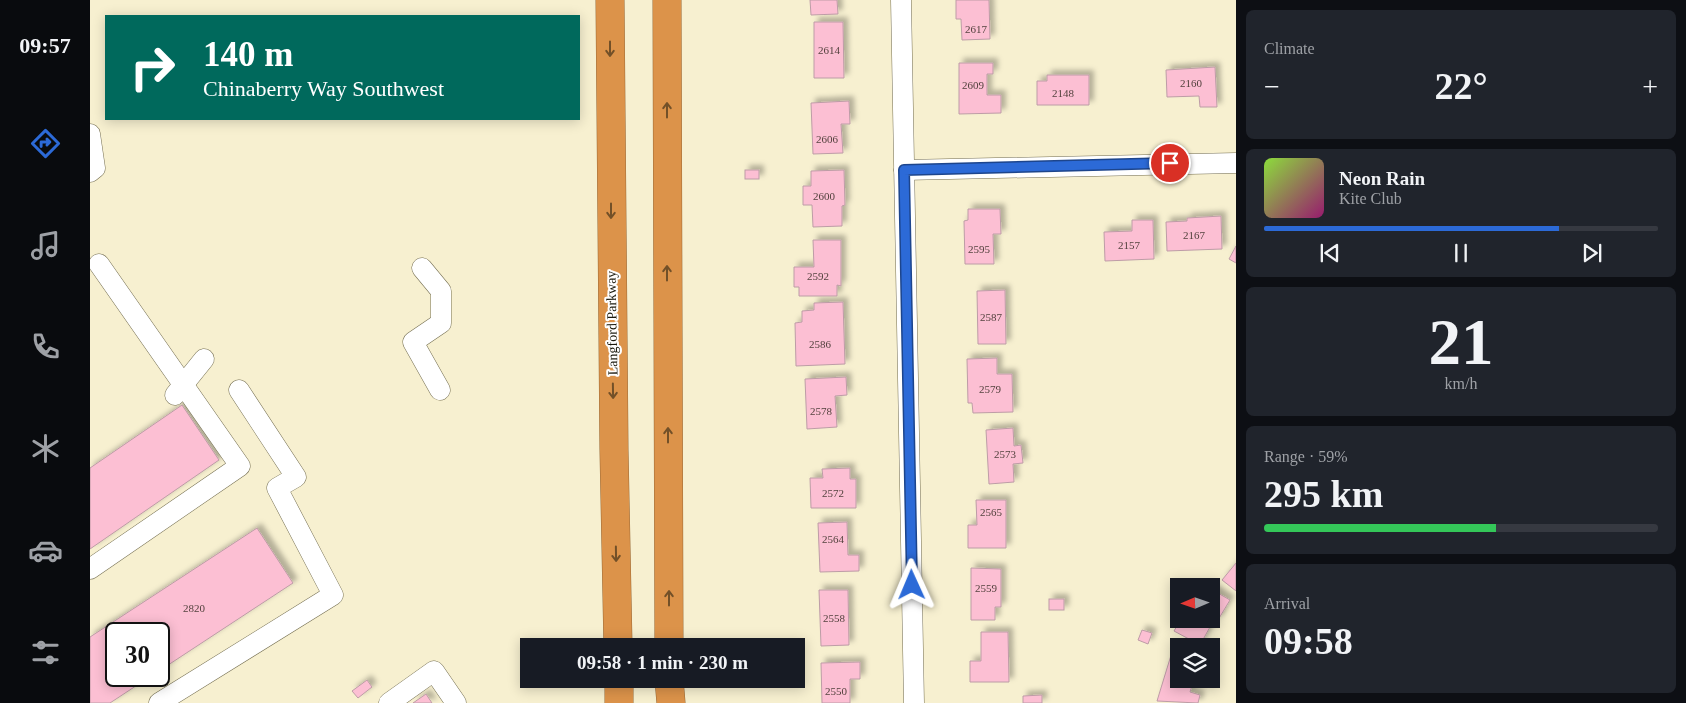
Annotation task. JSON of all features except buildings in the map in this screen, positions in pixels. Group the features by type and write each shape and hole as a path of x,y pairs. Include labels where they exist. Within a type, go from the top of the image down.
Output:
{"highway":[{"name":"Langford Parkway","path":"610,0 618,638"},
{"path":"666,0 669,638"},
{"path":"619,688 619,703"},
{"path":"670,688 671,703"}],"street":[{"path":"901,0 914,703"},
{"path":"90,134 95,168 90,172"},
{"path":"904,170 1236,162"},
{"path":"90,569 240,466 179,390 99,264"},
{"path":"422,268 441,291 440,323 413,342 440,390"},
{"path":"179,390 204,359"},
{"path":"159,703 333,595 277,488 296,477 239,390"},
{"path":"389,703 434,671 456,703"}],"route":[{"path":"912,585 904,170 1170,163"}]}
